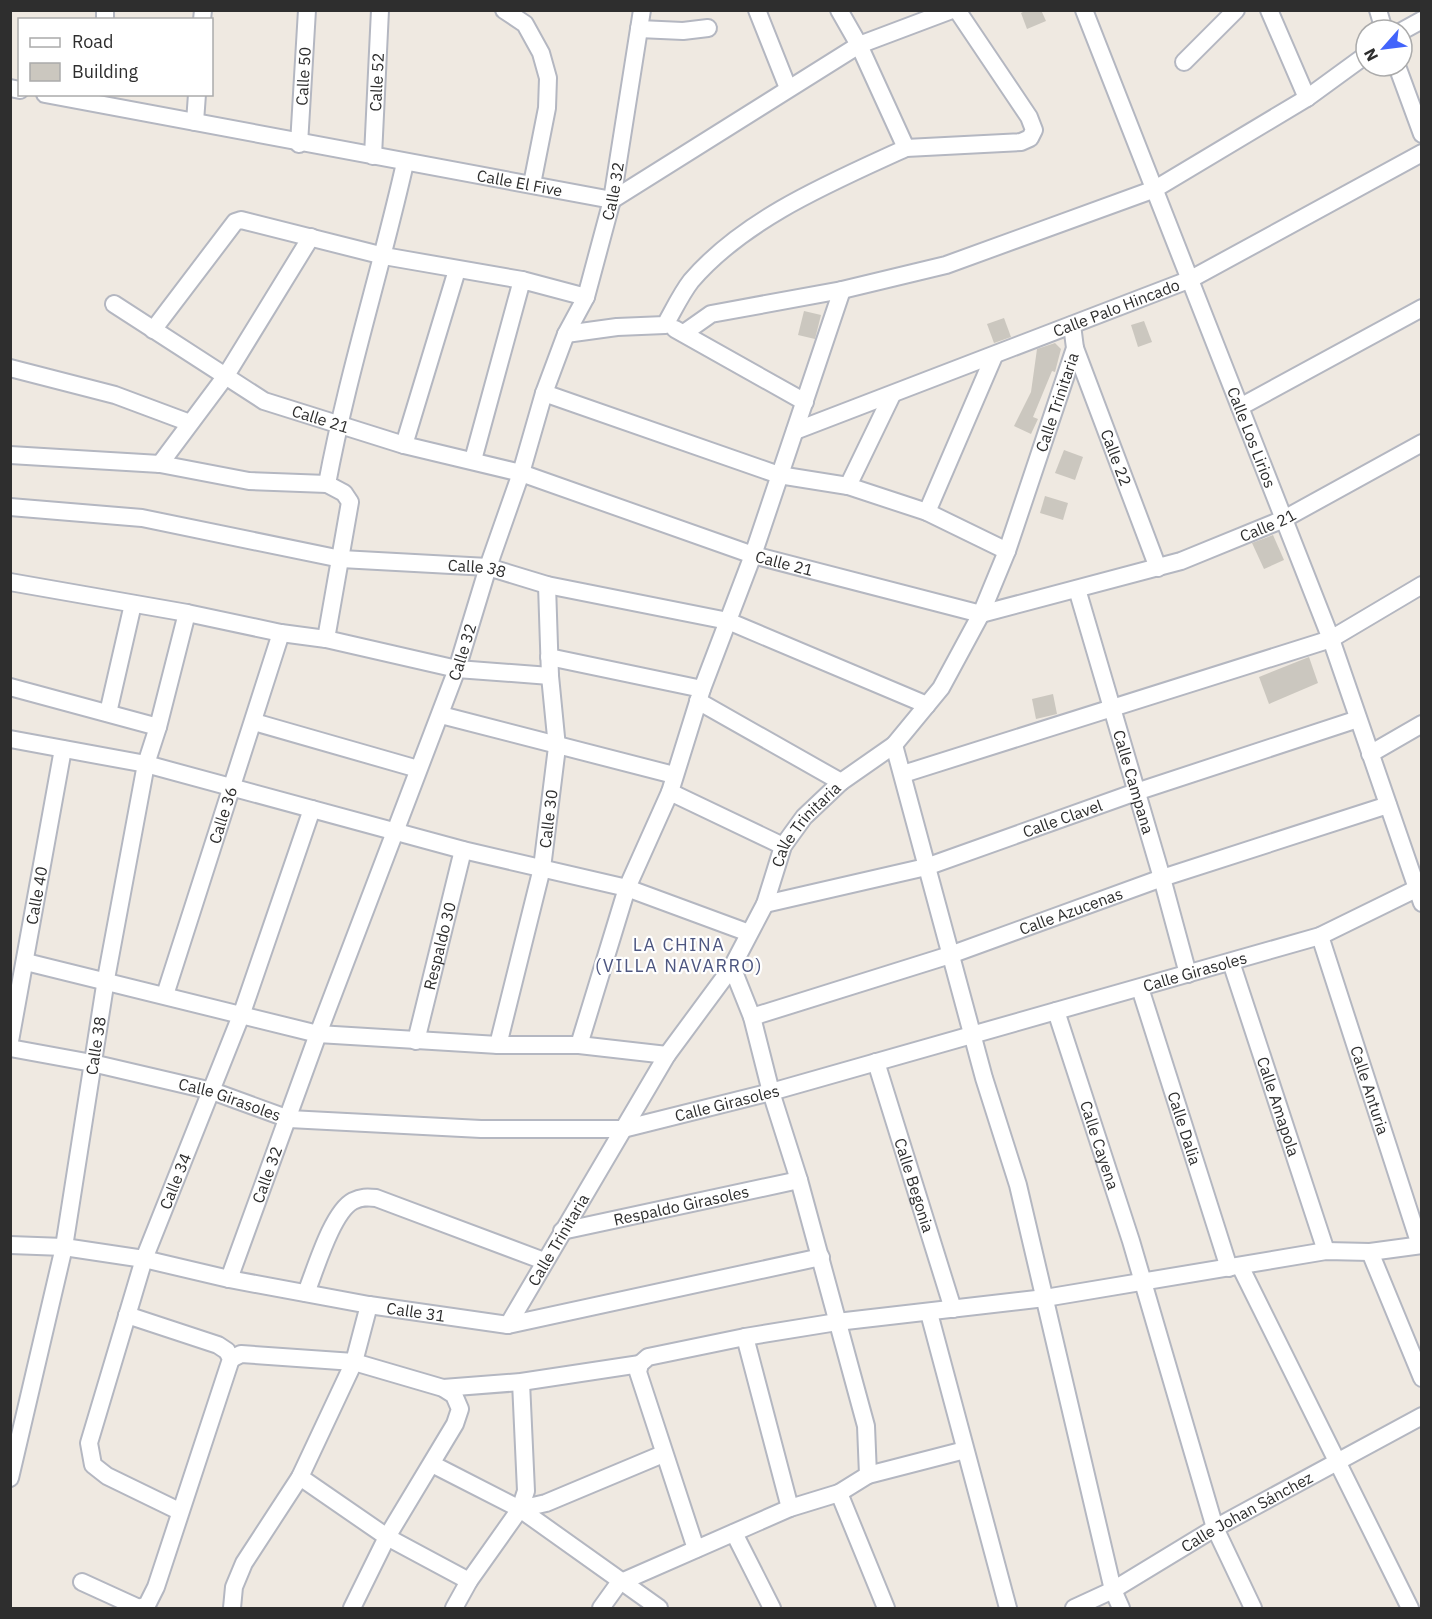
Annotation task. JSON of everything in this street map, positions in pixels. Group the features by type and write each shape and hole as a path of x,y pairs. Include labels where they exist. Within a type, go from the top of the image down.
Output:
{"street":[{"name":"Calle 50","path":"299,144 307,10"},
{"name":"Calle 52","path":"373,156 380,10"},
{"path":"504,10 525,24 542,52 548,78 547,108 532,184"},
{"name":"Calle 32","path":"229,1279 318,1034 441,715 488,567 521,473 544,393 566,334 586,297 612,200 642,10"},
{"path":"757,10 788,88"},
{"path":"839,10 859,45 906,148"},
{"path":"612,200 859,45 952,10"},
{"path":"665,325 690,282 727,246 813,191 906,148 1021,142 1030,138 1034,130 1029,117 957,10"},
{"name":"Calle Los Lirios","path":"1084,10 1330,639 1420,892"},
{"path":"1184,62 1236,10"},
{"path":"1269,10 1307,98"},
{"path":"639,29 682,31 708,28"},
{"path":"684,333 711,314 842,290 946,265 1155,189 1307,98 1354,64"},
{"path":"1401,78 1422,134"},
{"name":"Calle El Five","path":"63,96 100,100 299,144 612,200"},
{"path":"195,122 197,96"},
{"name":"Calle Palo Hincado","path":"795,431 1191,279 1422,153"},
{"path":"327,484 338,426 384,256 405,163"},
{"path":"153,330 235,222 247,219 384,256 522,280 586,297"},
{"path":"160,464 225,377 311,237"},
{"path":"404,444 457,270"},
{"path":"473,460 522,280"},
{"path":"579,1045 627,888 672,784 700,695 753,555 842,290"},
{"name":"Calle 21","path":"114,304 264,401 338,426 521,473 753,555 981,614 1181,561 1284,519 1422,443"},
{"path":"1240,407 1422,308"},
{"path":"566,334 665,325 684,333 805,402"},
{"name":"Calle Trinitaria","path":"508,1325 667,1055 732,967 765,904 783,846 804,817 841,783 894,746 940,688 981,614 1006,551 1075,348 1072,325"},
{"name":"Calle 22","path":"1075,348 1158,568"},
{"path":"927,512 994,356"},
{"path":"10,368 115,395 190,423"},
{"path":"544,393 779,475 848,486 927,512 1006,551"},
{"path":"848,486 892,395"},
{"path":"10,454 160,464 249,481 327,484 344,493 350,502 326,639"},
{"name":"Calle 38","path":"10,507 142,518 341,558 488,567 547,585 728,621 927,705"},
{"path":"10,582 187,613 281,633 326,639 457,669 550,676"},
{"name":"Calle 30","path":"498,1045 542,868 557,747 550,676 547,585"},
{"path":"903,774 1330,639 1422,585"},
{"name":"Calle Campana","path":"1077,589 1188,974"},
{"path":"108,713 133,604"},
{"name":"Calle 38","path":"12,1470 64,1247 106,980 146,764 158,727 187,613"},
{"name":"Calle 36","path":"165,995 234,787 281,633"},
{"path":"549,657 700,695 841,783"},
{"path":"10,687 158,727"},
{"path":"441,715 557,747 672,784 783,846"},
{"name":"Calle Clavel","path":"765,904 926,867 1136,792 1358,719"},
{"path":"254,722 418,770"},
{"path":"1370,754 1422,724"},
{"path":"10,739 146,764 463,850 627,888 749,933"},
{"path":"894,746 972,1035 1018,1185 1113,1590 1121,1608"},
{"name":"Calle 40","path":"10,1041 63,749"},
{"name":"Calle Azucenas","path":"752,1017 950,955 1162,878 1388,805"},
{"name":"Calle 34","path":"179,1511 107,1476 93,1465 89,1456 89,1443 144,1259 242,1013 312,809"},
{"name":"Respaldo 30","path":"416,1041 463,850"},
{"name":"Calle Girasoles","path":"10,1048 92,1063 212,1091 289,1119 482,1129 623,1130 771,1092 1320,936 1420,892"},
{"name":"Calle Anturia","path":"1320,936 1421,1245"},
{"path":"26,962 242,1013 318,1034 498,1045 579,1045 667,1055"},
{"name":"Calle Amapola","path":"1231,962 1326,1251"},
{"path":"732,967 752,1017 771,1092 821,1257 866,1426 868,1475"},
{"name":"Calle Dalia","path":"1140,988 1235,1267 1410,1608"},
{"name":"Calle Cayena","path":"1056,1011 1141,1281 1215,1528 1253,1608"},
{"name":"Calle Begonia","path":"876,1062 953,1309"},
{"name":"Respaldo Girasoles","path":"562,1231 799,1180"},
{"path":"306,1293 335,1223 351,1202 364,1197 386,1202 544,1261"},
{"name":"Calle 31","path":"10,1245 64,1247 144,1259 229,1279 369,1305 508,1325 821,1257"},
{"path":"443,1388 521,1382 640,1364 648,1357 745,1337 837,1322 1045,1298 1326,1251 1370,1252 1421,1245"},
{"path":"1370,1252 1422,1378"},
{"path":"232,1608 234,1587 244,1563 300,1476 354,1362 369,1305"},
{"path":"929,1313 1008,1608"},
{"path":"127,1315 218,1345 227,1351 231,1359"},
{"path":"745,1337 790,1509"},
{"path":"82,1582 139,1608 147,1605 156,1587 179,1511 231,1359 241,1354 320,1358 354,1362 443,1388 454,1395 460,1409 432,1464 387,1537 352,1608"},
{"path":"640,1364 638,1372 696,1549"},
{"path":"454,1608 469,1581 520,1509 526,1491 521,1382"},
{"name":"Calle Johan Sánchez","path":"1074,1608 1113,1590 1215,1528 1422,1416"},
{"path":"601,1608 619,1583 696,1549 790,1509 839,1493 868,1475 964,1450"},
{"path":"520,1509 546,1503 663,1454"},
{"path":"432,1464 520,1509 619,1583 659,1608"},
{"path":"300,1476 387,1537 469,1581"},
{"path":"839,1493 886,1608"},
{"path":"734,1533 772,1608"}],"building":[{"path":"1027,10 1041,10 1046,21 1027,29 1021,13"},
{"path":"804,311 821,315 815,339 798,335"},
{"path":"1004,318 1011,337 994,343 987,324"},
{"path":"1144,321 1152,342 1138,347 1131,325"},
{"path":"1055,343 1061,349 1055,372 1052,371 1033,417 1038,419 1031,434 1014,426 1031,392 1037,349"},
{"path":"1064,450 1083,457 1075,480 1055,473"},
{"path":"1045,496 1068,503 1063,520 1040,513"},
{"path":"1273,535 1284,560 1264,569 1252,543"},
{"path":"1309,657 1318,683 1269,704 1259,677"},
{"path":"1053,694 1057,714 1036,719 1032,699"}],"district":[{"name":"LA CHINA (VILLA NAVARRO)","path":"679,954"}]}
